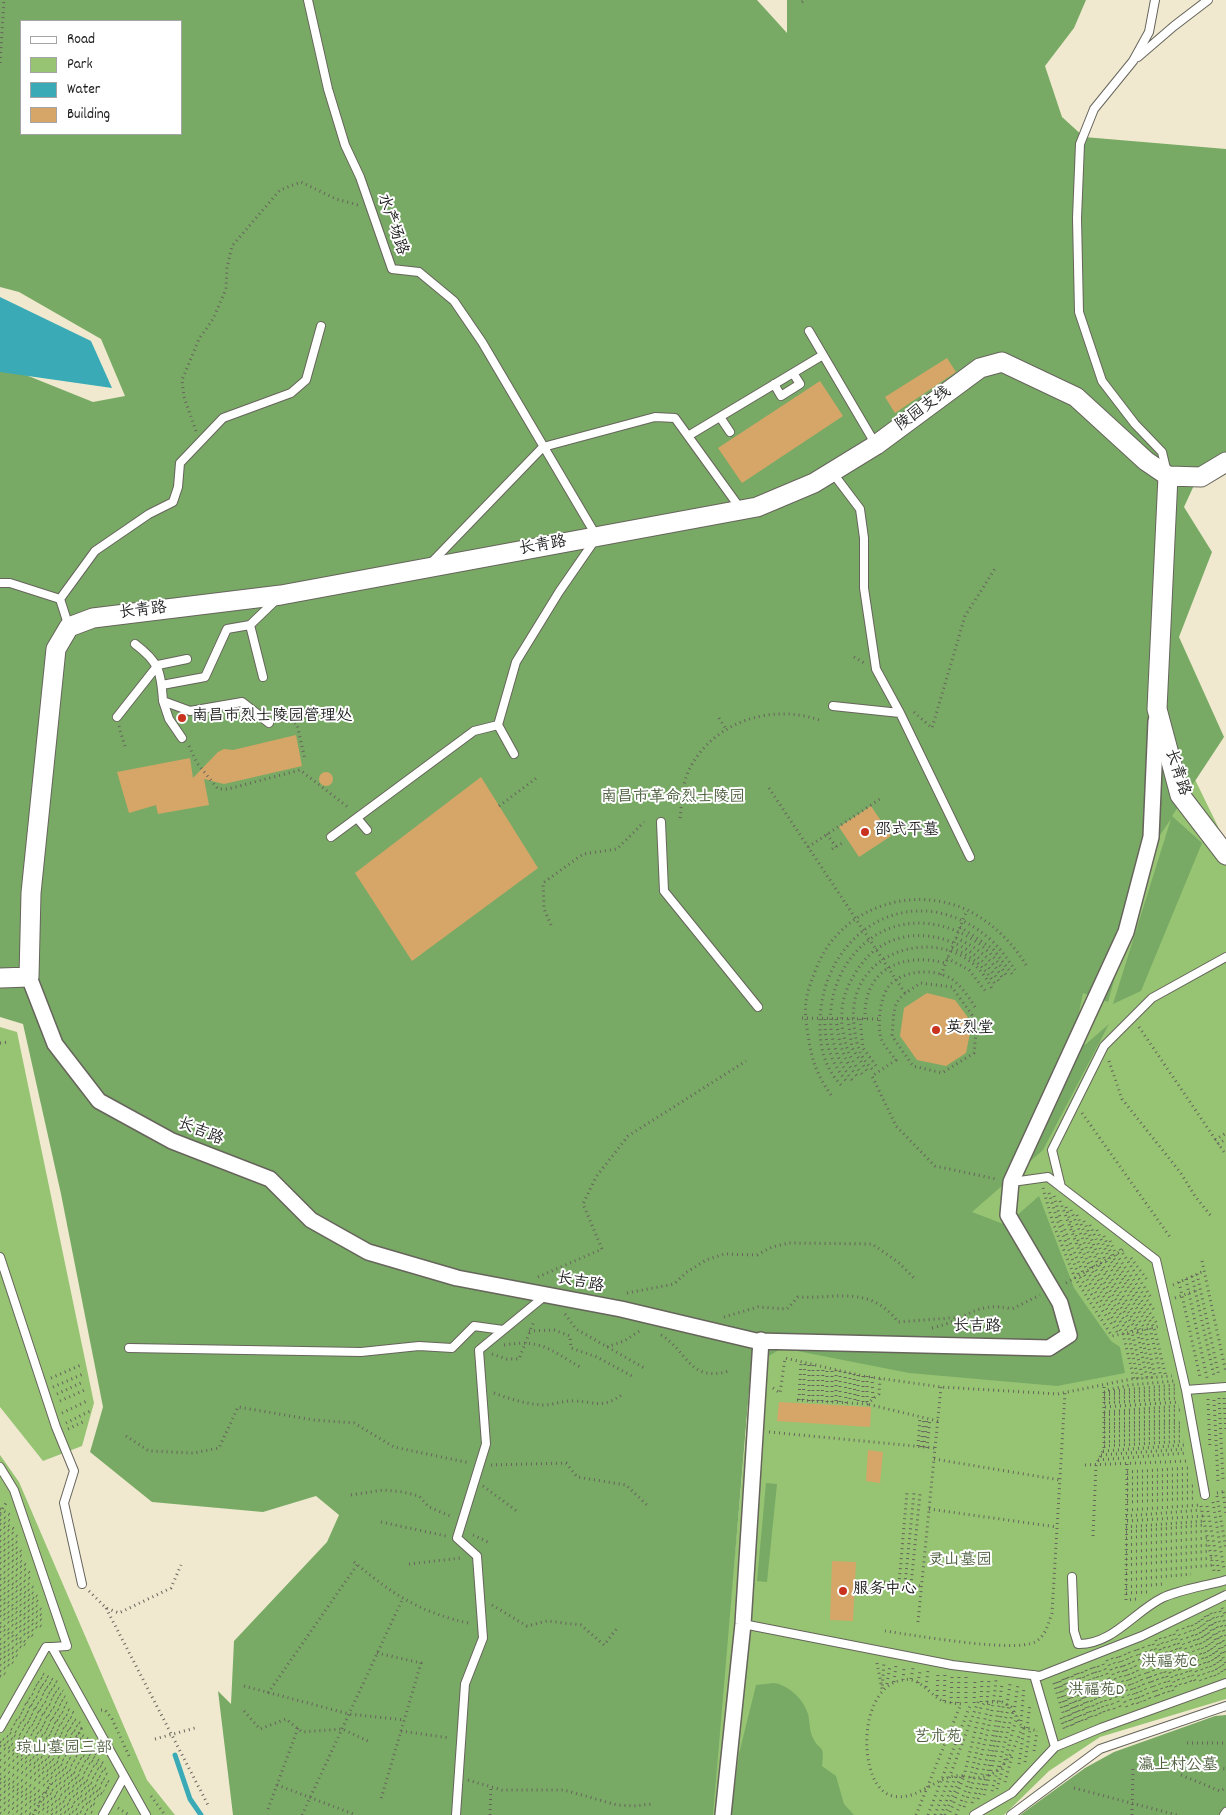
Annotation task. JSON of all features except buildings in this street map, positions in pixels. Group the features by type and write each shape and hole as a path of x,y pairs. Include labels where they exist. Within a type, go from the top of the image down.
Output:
{"street":[{"name":"陵园支线","path":"597,537 744,514 814,484 876,445 980,368 1002,362 1076,397 1146,461 1168,476"},
{"path":"1168,476 1201,477 1226,462"},
{"name":"长青路","path":"1168,476 1157,709 1180,795 1226,855"},
{"name":"长青路","path":"69,627 93,618 281,595 597,537"},
{"path":"0,978 29,977 31,893 56,649 69,627"},
{"name":"长吉路","path":"29,977 55,1044 99,1101 172,1141 270,1179 311,1220 368,1252 457,1278 583,1302 761,1340 1049,1348 1069,1335 1060,1303 1008,1215 1011,1182 1126,932 1151,837 1157,709"},
{"path":"723,1815 743,1624 761,1340"}],"lane":[{"name":"水产场路","path":"308,0 328,89 345,145 370,205 392,270 419,272 454,301 482,342 597,537"},
{"path":"1133,62 1149,32 1155,0"},
{"path":"1168,476 1162,452 1135,424 1102,381 1079,312 1076,218 1080,144 1094,109 1133,62 1174,26 1208,0"},
{"path":"60,599 95,551 149,514 173,502 178,487 180,463 223,418 292,393 306,380 321,326"},
{"path":"809,332 876,445"},
{"path":"688,436 823,355"},
{"path":"774,384 782,396 800,384 793,373"},
{"path":"836,397 845,392"},
{"path":"426,568 543,447 655,417 675,418 744,514"},
{"path":"720,417 730,432"},
{"path":"715,473 723,468"},
{"path":"832,472 860,509 864,538 864,588 876,669 900,713 970,857"},
{"path":"514,754 498,725 516,662 559,592 597,537"},
{"path":"0,583 10,583 60,599"},
{"path":"162,685 205,677 227,629 250,625 281,595"},
{"path":"60,599 69,627"},
{"path":"250,625 263,678"},
{"path":"134,644 152,656 158,665 163,701 169,719 182,738"},
{"path":"117,717 158,665 186,659"},
{"path":"163,701 190,711 242,702 269,723"},
{"path":"832,706 900,713"},
{"path":"331,838 474,731 498,725"},
{"path":"357,818 367,830"},
{"path":"661,822 664,890 758,1007"},
{"path":"1064,1189 1052,1150 1104,1046 1152,998 1226,957"},
{"path":"1011,1182 1047,1178 1064,1189 1076,1204 1092,1211 1156,1260 1183,1375 1203,1494"},
{"path":"0,1257 57,1430 74,1471 64,1503 82,1584"},
{"path":"456,1815 465,1684 483,1638 477,1556 458,1539 486,1444 479,1350 546,1295"},
{"path":"129,1348 361,1352 419,1346 452,1348 474,1326 503,1330"},
{"path":"1186,1390 1226,1387"},
{"path":"0,1467 14,1490 67,1646 46,1647 15,1701 0,1710"},
{"path":"1072,1577 1074,1631 1078,1644 1088,1644 1114,1633 1162,1598 1220,1578"},
{"path":"743,1624 891,1653 1040,1676 1129,1640 1226,1595"},
{"path":"52,1647 86,1713 112,1756 113,1795 146,1815"},
{"path":"986,1669 1051,1734 1054,1747"},
{"path":"1011,1815 1100,1750 1224,1706"},
{"path":"973,1811 1012,1793 1054,1747 1145,1712"},
{"path":"1017,1815 1022,1815"}],"path":[{"path":"0,63 4,0"},
{"path":"199,441 184,398 182,380 199,339 213,319 226,289 227,268 232,246 280,190 301,182 336,199 354,205 370,205"},
{"path":"912,710 932,728 965,616 996,567"},
{"path":"854,657 876,669"},
{"path":"680,818 687,773 697,757 715,737 726,729 750,718 771,714 791,714 822,721"},
{"path":"117,717 125,748"},
{"path":"719,718 726,729"},
{"path":"269,723 286,719 297,724 305,760"},
{"path":"182,738 191,748 197,763 210,782 218,789 228,789 300,770 346,808 377,804"},
{"path":"499,806 538,777"},
{"path":"769,788 905,993"},
{"path":"808,847 883,797"},
{"path":"551,925 544,909 543,883 583,854 617,849 644,822"},
{"path":"827,834 834,848 844,842"},
{"path":"832,1095 816,1071 804,1018 804,1003 818,963 837,936 856,919 888,903 918,900 942,902 967,909 1014,946 1026,965"},
{"path":"941,975 967,909"},
{"path":"841,1085 828,1067 821,1045 820,1018 823,991 830,970 845,948 863,930 885,918 911,912 929,912 962,922 991,940 1015,970"},
{"path":"852,1080 837,1056 830,1029 832,996 840,973 852,956 870,940 892,927 904,924 933,923 958,932 982,946 1002,967 1007,977"},
{"path":"960,927 993,949 1012,974"},
{"path":"862,1074 852,1062 848,1052 842,1019 843,998 859,966 876,949 897,938 911,935 938,937 954,942 982,960 1002,981 992,963 978,949 956,938"},
{"path":"872,1070 857,1047 853,1019 854,1004 860,985 882,959 896,951 919,946 950,952 981,973 992,989"},
{"path":"952,948 965,953 981,965 996,986"},
{"path":"877,1067 863,1048 862,1019 868,995 888,967 904,960 923,958 945,963"},
{"path":"947,958 969,970 988,993"},
{"path":"975,1007 958,984 941,975 932,972 919,972 896,980 888,987 878,1019 881,1040 896,1060 872,1076 896,1126 935,1166 1011,1182"},
{"path":"921,983 952,988 977,1022 974,1053 942,1073 913,1066 892,1036 895,1003 905,993 921,983"},
{"path":"1132,1017 1226,1155"},
{"path":"804,1018 878,1019"},
{"path":"825,1018 827,1040 832,1061 847,1082"},
{"path":"836,1019 841,1048 849,1067 857,1076"},
{"path":"848,1019 852,1048 860,1064 867,1071"},
{"path":"0,1043 9,1042"},
{"path":"1104,1046 1122,1099 1180,1172 1195,1196 1211,1216"},
{"path":"522,1290 540,1276 602,1249 583,1204 596,1178 628,1136 746,1061"},
{"path":"1075,1104 1170,1237"},
{"path":"1215,1140 1226,1133"},
{"path":"1218,1144 1226,1139"},
{"path":"1047,1178 1067,1219 1102,1262 1164,1325 1112,1336 1075,1278 1067,1219 1064,1189"},
{"path":"1047,1178 1067,1219 1154,1327 1170,1376 1176,1387 1196,1485 1203,1494 1220,1578"},
{"path":"1047,1178 1067,1219 1102,1262 1145,1329 1145,1378"},
{"path":"1064,1189 1067,1219 1081,1275 1119,1335"},
{"path":"1067,1219 1076,1204"},
{"path":"1067,1219 1076,1204"},
{"path":"1092,1211 1085,1213 1130,1332 1145,1378"},
{"path":"1093,1221 1102,1262 1138,1330 1145,1378"},
{"path":"1100,1226 1102,1262"},
{"path":"1102,1262 1106,1232"},
{"path":"1113,1235 1159,1306"},
{"path":"1121,1242 1123,1250 1148,1282"},
{"path":"619,1295 674,1284 687,1272 706,1260 724,1254 757,1255 772,1247 789,1243 872,1244 898,1262 914,1278"},
{"path":"926,1328 945,1325 980,1308 995,1305 1012,1309 1034,1297 1053,1291 1134,1243"},
{"path":"1202,1261 1226,1373"},
{"path":"1163,1290 1204,1271"},
{"path":"1197,1274 1219,1376"},
{"path":"1081,1275 1123,1334 1145,1378"},
{"path":"1192,1276 1214,1377"},
{"path":"1186,1279 1208,1378"},
{"path":"1179,1282 1200,1376"},
{"path":"1175,1298 1195,1291"},
{"path":"689,1325 758,1307 787,1309 798,1297 864,1296 889,1310 898,1322 963,1317"},
{"path":"1177,1307 1197,1300"},
{"path":"583,1302 561,1309 576,1329 646,1369"},
{"path":"1179,1317 1200,1310"},
{"path":"479,1350 507,1359 519,1359 535,1318"},
{"path":"1181,1326 1201,1319"},
{"path":"1154,1327 1161,1377"},
{"path":"1183,1335 1203,1328"},
{"path":"607,1347 624,1341 643,1329"},
{"path":"530,1331 554,1330 570,1336 571,1348 597,1357 632,1376"},
{"path":"658,1334 673,1342 695,1370 715,1375 729,1371"},
{"path":"1185,1342 1205,1336"},
{"path":"479,1350 525,1341 545,1346 580,1367"},
{"path":"1187,1352 1207,1347"},
{"path":"1189,1360 1209,1354"},
{"path":"759,1375 780,1393 785,1358 854,1374 941,1387 1065,1393 1145,1378 1183,1375"},
{"path":"805,1363 800,1400 865,1404 938,1421"},
{"path":"805,1363 811,1401"},
{"path":"41,1382 81,1365"},
{"path":"811,1401 816,1365"},
{"path":"816,1365 820,1401"},
{"path":"1191,1370 1211,1365"},
{"path":"820,1401 832,1369"},
{"path":"832,1369 834,1402"},
{"path":"832,1369 834,1402"},
{"path":"845,1372 852,1403"},
{"path":"1193,1377 1212,1372"},
{"path":"46,1398 83,1374"},
{"path":"852,1403 854,1374"},
{"path":"852,1403 854,1374"},
{"path":"865,1376 865,1404"},
{"path":"872,1377 873,1399"},
{"path":"865,1404 879,1394 880,1378"},
{"path":"46,1398 84,1382"},
{"path":"1093,1536 1096,1465 1103,1451 1104,1444 1104,1385"},
{"path":"1104,1402 1130,1385 1176,1387"},
{"path":"918,1622 941,1387"},
{"path":"1104,1402 1176,1387"},
{"path":"46,1398 87,1389"},
{"path":"482,1389 519,1402 544,1405 573,1401 600,1405 611,1403 623,1394"},
{"path":"885,1631 997,1646 1034,1642 1046,1632 1052,1613 1065,1393"},
{"path":"1214,1398 1218,1481"},
{"path":"1219,1398 1223,1480"},
{"path":"1224,1398 1226,1430"},
{"path":"1208,1399 1210,1455"},
{"path":"53,1418 90,1400"},
{"path":"1104,1402 1180,1406"},
{"path":"1104,1402 1180,1406"},
{"path":"1104,1428 1180,1406"},
{"path":"126,1436 150,1451 194,1453 219,1448 238,1408 314,1420 354,1423 394,1447 479,1465 566,1463 577,1477 626,1485 648,1505"},
{"path":"57,1430 92,1410"},
{"path":"923,1447 925,1418"},
{"path":"923,1447 925,1418"},
{"path":"57,1430 85,1421"},
{"path":"1104,1428 1183,1425"},
{"path":"1104,1428 1183,1425"},
{"path":"755,1430 935,1448"},
{"path":"1104,1444 1186,1436"},
{"path":"1104,1444 1188,1447"},
{"path":"1103,1451 1188,1447"},
{"path":"1101,1455 1188,1447"},
{"path":"1098,1460 1188,1447"},
{"path":"934,1459 1060,1480"},
{"path":"1086,1465 1191,1461"},
{"path":"1127,1464 1126,1600 1162,1598"},
{"path":"1127,1472 1193,1468"},
{"path":"1127,1478 1194,1474"},
{"path":"475,1480 518,1512"},
{"path":"1127,1484 1195,1480"},
{"path":"1127,1490 1196,1485"},
{"path":"351,1495 384,1490 419,1496 428,1507 450,1516 456,1528 488,1542"},
{"path":"899,1584 907,1492"},
{"path":"1222,1492 1226,1513"},
{"path":"905,1584 914,1493"},
{"path":"1216,1493 1226,1550"},
{"path":"911,1585 920,1494"},
{"path":"1127,1496 1203,1494"},
{"path":"1127,1502 1203,1494"},
{"path":"1203,1494 1200,1505 1213,1565 1220,1578"},
{"path":"1203,1494 1220,1578"},
{"path":"1127,1510 1200,1505"},
{"path":"929,1509 1057,1527"},
{"path":"1126,1516 1202,1510"},
{"path":"1127,1521 1203,1516"},
{"path":"1126,1527 1204,1520"},
{"path":"381,1522 458,1539"},
{"path":"1126,1532 1205,1526"},
{"path":"1126,1538 1206,1531"},
{"path":"0,1536 44,1578"},
{"path":"1126,1545 1207,1538"},
{"path":"0,1541 44,1578"},
{"path":"1126,1552 1209,1545"},
{"path":"0,1547 44,1578"},
{"path":"1126,1559 1210,1551"},
{"path":"0,1552 44,1578"},
{"path":"409,1564 477,1556"},
{"path":"0,1558 44,1578"},
{"path":"1126,1565 1212,1558"},
{"path":"0,1563 51,1600"},
{"path":"268,1692 356,1564 402,1600 440,1616 482,1626"},
{"path":"106,1608 119,1613 171,1588 181,1565"},
{"path":"1126,1573 1213,1565"},
{"path":"0,1569 56,1615"},
{"path":"1205,1573 1220,1578"},
{"path":"1126,1580 1195,1574"},
{"path":"0,1575 56,1615"},
{"path":"0,1579 56,1615"},
{"path":"884,1582 922,1586"},
{"path":"82,1584 106,1608 208,1805"},
{"path":"0,1585 43,1624"},
{"path":"0,1590 43,1624"},
{"path":"1126,1593 1154,1591"},
{"path":"0,1596 43,1624"},
{"path":"480,1599 527,1626 547,1621 581,1625 604,1645 618,1627"},
{"path":"0,1600 43,1624"},
{"path":"302,1815 402,1600"},
{"path":"0,1606 33,1636"},
{"path":"0,1611 33,1636"},
{"path":"0,1616 33,1636"},
{"path":"0,1623 25,1645"},
{"path":"0,1628 25,1645"},
{"path":"0,1632 25,1645"},
{"path":"1129,1640 1226,1636"},
{"path":"0,1639 15,1659"},
{"path":"1129,1640 1226,1647"},
{"path":"1129,1640 1226,1656"},
{"path":"1129,1640 1226,1664"},
{"path":"1129,1640 1224,1673"},
{"path":"1129,1640 1145,1712"},
{"path":"1129,1640 1145,1712"},
{"path":"1129,1640 1145,1712"},
{"path":"1129,1640 1145,1712"},
{"path":"1129,1640 1145,1712"},
{"path":"1129,1640 1145,1712"},
{"path":"1129,1640 1145,1712"},
{"path":"1129,1640 1145,1712"},
{"path":"1129,1640 1145,1712"},
{"path":"1129,1640 1145,1712"},
{"path":"1129,1640 1145,1712"},
{"path":"1129,1640 1145,1712"},
{"path":"1129,1640 1145,1712"},
{"path":"1129,1640 1145,1712"},
{"path":"1129,1640 1145,1712"},
{"path":"1129,1640 1145,1712"},
{"path":"1129,1640 1145,1712"},
{"path":"1129,1640 1145,1712"},
{"path":"1129,1640 1145,1712"},
{"path":"0,1644 15,1659"},
{"path":"0,1649 15,1659"},
{"path":"876,1650 882,1690"},
{"path":"377,1653 421,1663 381,1799"},
{"path":"882,1690 891,1653"},
{"path":"891,1653 894,1682"},
{"path":"891,1653 887,1684 872,1709 867,1733 867,1754 876,1784 882,1792 892,1796 913,1796 927,1786 940,1781 961,1776 970,1778 992,1774 1005,1763 1014,1751"},
{"path":"0,1654 15,1659"},
{"path":"0,1659 15,1659"},
{"path":"0,1665 6,1669"},
{"path":"937,1697 986,1669"},
{"path":"944,1701 986,1669"},
{"path":"956,1815 970,1778 986,1669"},
{"path":"949,1815 981,1707 986,1669"},
{"path":"935,1815 981,1702 986,1669"},
{"path":"951,1702 986,1669"},
{"path":"966,1703 986,1669"},
{"path":"916,1815 959,1703 986,1669"},
{"path":"962,1815 976,1777 994,1704 986,1669"},
{"path":"986,1669 1005,1704 1015,1713"},
{"path":"983,1799 992,1774 1005,1704 986,1669"},
{"path":"986,1669 1020,1723"},
{"path":"986,1669 1023,1728 1018,1764"},
{"path":"0,1670 2,1676"},
{"path":"887,1684 911,1680 926,1687 944,1701 1005,1704"},
{"path":"244,1686 349,1714 404,1720"},
{"path":"15,1701 86,1713"},
{"path":"15,1701 86,1713"},
{"path":"15,1701 86,1713"},
{"path":"15,1701 82,1727 102,1738"},
{"path":"15,1701 112,1756"},
{"path":"15,1701 71,1746 129,1815"},
{"path":"15,1701 71,1746 113,1795 121,1815"},
{"path":"15,1701 63,1762 113,1795"},
{"path":"15,1701 63,1762"},
{"path":"928,1815 940,1781 981,1702"},
{"path":"973,1811 987,1775 1005,1704"},
{"path":"973,1811 1005,1704"},
{"path":"244,1711 260,1728 286,1719 302,1732 342,1729 368,1742"},
{"path":"34,1814 78,1735 86,1713"},
{"path":"996,1792 1005,1763 1015,1713"},
{"path":"991,1795 1015,1713"},
{"path":"82,1727 102,1738"},
{"path":"155,1739 195,1728"},
{"path":"268,1809 298,1728"},
{"path":"1023,1728 1051,1734"},
{"path":"1003,1788 1023,1728"},
{"path":"1025,1765 1030,1729"},
{"path":"401,1731 461,1740"},
{"path":"0,1732 63,1762 113,1795 132,1811"},
{"path":"78,1735 112,1756"},
{"path":"0,1737 56,1773"},
{"path":"0,1742 56,1773 113,1795"},
{"path":"1187,1742 1226,1743"},
{"path":"0,1746 52,1781"},
{"path":"71,1746 113,1795"},
{"path":"0,1753 52,1781 113,1795"},
{"path":"1185,1758 1214,1768 1226,1769"},
{"path":"0,1760 43,1797 60,1815"},
{"path":"0,1767 70,1815"},
{"path":"1132,1815 1133,1767"},
{"path":"0,1774 78,1815"},
{"path":"1181,1775 1220,1791 1226,1788"},
{"path":"941,1815 961,1776"},
{"path":"946,1815 961,1776"},
{"path":"458,1777 502,1790 564,1790 617,1805 652,1804"},
{"path":"0,1778 86,1815"},
{"path":"0,1782 43,1797 113,1795"},
{"path":"277,1785 356,1815"},
{"path":"490,1786 490,1815"},
{"path":"1074,1788 1177,1815"},
{"path":"0,1789 34,1814"},
{"path":"0,1795 34,1814 43,1815"},
{"path":"43,1797 53,1815"},
{"path":"0,1800 23,1815"},
{"path":"0,1807 12,1815"},
{"path":"0,1813 4,1815"}],"green space":[{"name":"南昌市革命烈士陵园","path":"0,0 757,0 787,33 787,0 1086,0 1074,28 1045,66 1062,117 1084,137 1226,149 1226,460 1196,481 1184,507 1212,552 1179,637 1224,737 1172,816 1202,843 1141,991 1113,1004 1171,819 1151,848 1108,1002 1083,993 1075,1032 1085,1045 1109,1024 1043,1150 972,1212 1006,1225 1039,1196 1074,1288 1111,1341 1120,1347 1125,1373 1057,1386 909,1373 782,1348 751,1367 713,1815 233,1815 218,1691 231,1704 234,1641 327,1542 339,1515 316,1496 263,1512 152,1502 90,1452 103,1407 61,1194 23,1024 0,1017 0,368 6,367 93,402 125,396 101,339 19,292 0,287"},
{"name":"灵山墓园","path":"1181,751 1226,843 1226,1699 1100,1737 1049,1771 1004,1815 711,1815 755,1333 954,1243"},
{"path":"0,1027 17,1032 94,1403 82,1446 43,1461 0,1407"},
{"name":"琼山墓园三部","path":"0,1455 19,1482 147,1780 175,1815 0,1815"},
{"path":"766,1483 777,1484 767,1582 757,1581"},
{"path":"774,1683 790,1690 803,1704 808,1714 812,1735 822,1751 822,1766 836,1776 844,1804 854,1815 731,1815 739,1754 756,1685"},
{"name":"瀛上村公墓","path":"1226,1715 1226,1815 1020,1815 1085,1768 1114,1752 1215,1716"}],"water":[{"path":"0,297 91,341 112,388 0,372"}],"waterway":[{"path":"175,1755 190,1799 201,1815"}],"place":[{"name":"南昌市烈士陵园管理处","path":"182,718"},
{"name":"邵式平墓","path":"865,832"},
{"name":"英烈堂","path":"936,1030"},
{"name":"服务中心","path":"843,1591"}],"park label":[{"name":"洪福苑C","path":"1169,1664"},
{"name":"洪福苑D","path":"1096,1692"},
{"name":"艺术苑","path":"938,1739"}]}
